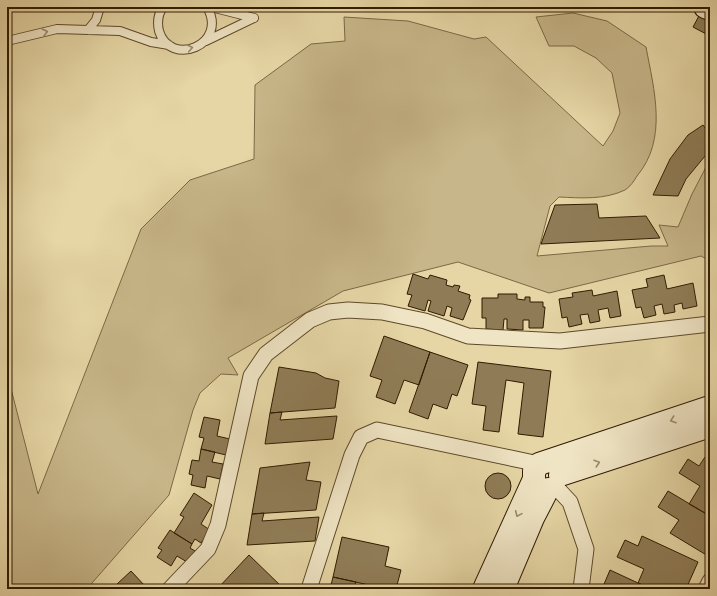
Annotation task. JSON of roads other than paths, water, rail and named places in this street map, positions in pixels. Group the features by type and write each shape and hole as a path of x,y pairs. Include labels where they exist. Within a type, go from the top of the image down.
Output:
{"street":[{"path":"705,7 710,9"},
{"path":"170,589 208,549 218,525 251,376 266,354 310,320 329,312 348,310 375,312 425,321 468,336 560,341 710,324"},
{"path":"484,589 547,476 710,407"},
{"path":"309,589 352,455 361,436 377,430 547,476 710,426"},
{"path":"503,589 533,518 547,476"},
{"path":"547,476 570,502 586,549 581,589"},
{"path":"706,589 710,580"}],"lane":[{"path":"88,30 96,20 100,7"},
{"path":"163,7 158,17 158,25 164,40 169,45"},
{"path":"205,42 212,28 212,20 207,7"},
{"path":"7,41 57,29 120,31 151,42 169,45 184,50 192,49 254,18 211,7"}]}
